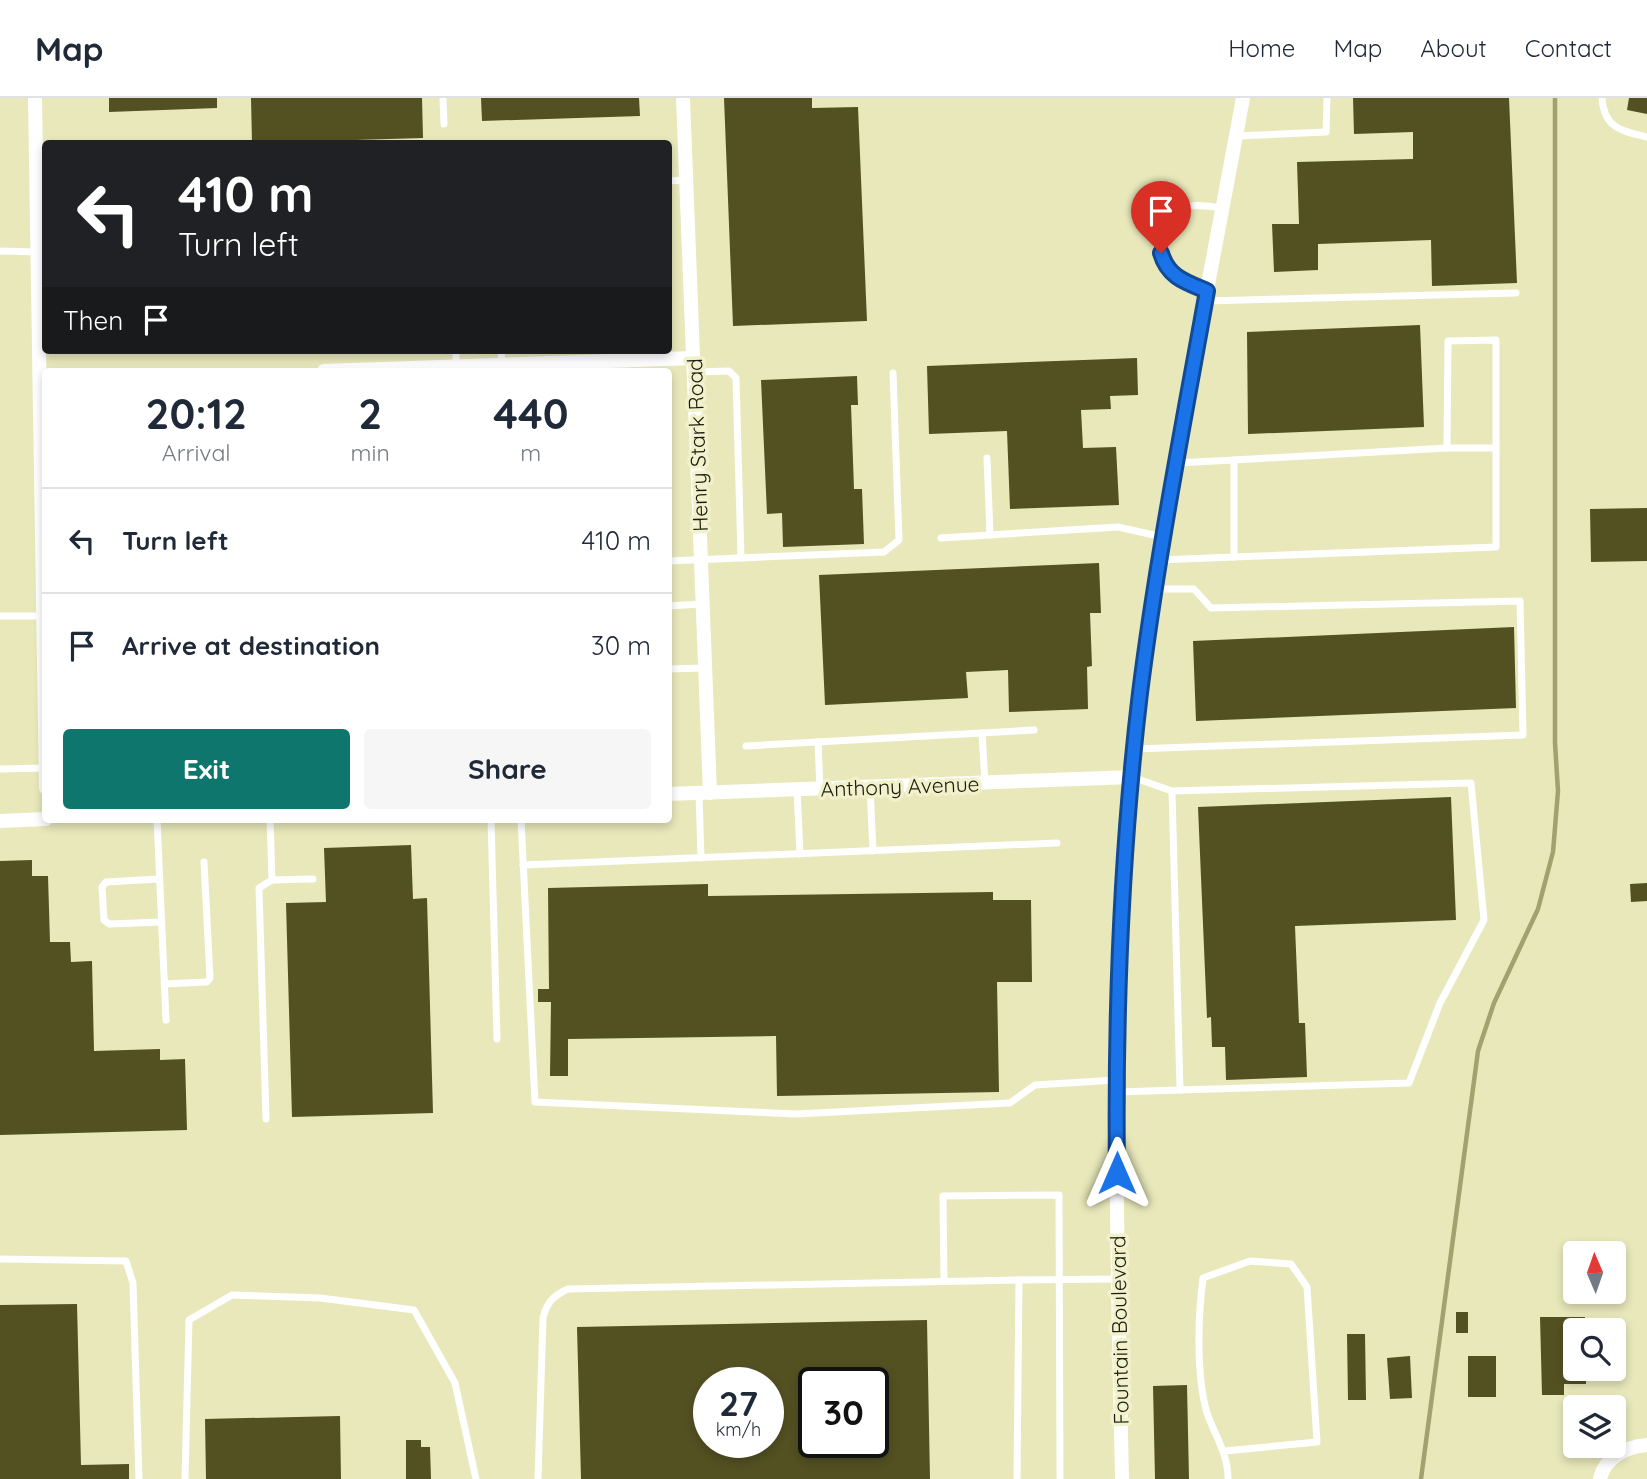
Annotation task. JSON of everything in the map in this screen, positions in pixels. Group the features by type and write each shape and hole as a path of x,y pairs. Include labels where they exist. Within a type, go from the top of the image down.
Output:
{"street":[{"path":"35,98 41,178 37,252 42,323"},
{"name":"Henry Stark Road","path":"683,98 703,604 705,793"},
{"name":"Fountain Boulevard","path":"1122,1479 1116,1086 1120,938 1132,777 1159,560 1243,98"},
{"path":"440,368 463,367 502,357 635,354 693,365"},
{"name":"Anthony Avenue","path":"672,794 1132,777"},
{"path":"0,821 42,819"},
{"path":"1600,1479 1607,1464 1621,1452 1647,1445"}],"lane":[{"path":"443,98 444,124"},
{"path":"1236,135 1326,132 1327,98"},
{"path":"1602,98 1607,122 1617,130 1647,137"},
{"path":"672,181 686,180"},
{"path":"1223,208 1185,207 1175,215 1166,229 1161,253 1165,267 1178,280 1206,296 1516,293"},
{"path":"0,251 37,252"},
{"path":"1159,560 1496,547 1496,340 1448,341 1447,447"},
{"path":"693,365 729,371 736,378 741,558"},
{"path":"672,561 884,552 899,540 893,373"},
{"path":"1176,463 1447,447 1496,448"},
{"path":"987,458 990,535"},
{"path":"1234,460 1234,557"},
{"path":"941,538 1118,527 1163,537"},
{"path":"1135,749 1523,735 1520,601 1211,608 1194,589 1155,589"},
{"path":"672,606 703,604"},
{"path":"0,616 42,622"},
{"path":"672,669 705,668"},
{"path":"746,746 1034,730"},
{"path":"982,733 985,783"},
{"path":"818,742 820,789"},
{"path":"0,769 42,768"},
{"path":"520,823 535,1102 796,1114 1010,1103 1035,1085 1180,1090 1409,1083 1440,1003 1483,920 1471,783 1172,791 1132,777"},
{"path":"870,787 873,850"},
{"path":"797,789 800,854"},
{"path":"1172,791 1180,1090"},
{"path":"701,858 705,793"},
{"path":"156,823 166,1020"},
{"path":"270,823 272,880"},
{"path":"491,823 497,1039"},
{"path":"523,865 1057,843"},
{"path":"164,984 207,982 210,978 204,862"},
{"path":"159,879 106,882 102,887 104,920 109,924 162,922"},
{"path":"267,1119 259,888 272,880 313,879"},
{"path":"944,1281 943,1196 1059,1195 1059,1479"},
{"path":"0,1259 126,1261 133,1283 139,1479"},
{"path":"1225,1451 1317,1442 1307,1287 1291,1264 1250,1261 1203,1278 1197,1325 1207,1412 1225,1451 1228,1479"},
{"path":"538,1479 543,1318 547,1305 555,1295 580,1286 1118,1279"},
{"path":"1017,1479 1019,1280"},
{"path":"185,1479 189,1320 232,1296 320,1298 414,1310 455,1383 476,1479"}],"shaded area":[{"path":"0,98 1647,98 1647,1479 0,1479"}],"building":[{"path":"109,98 217,98 217,108 109,112"},
{"path":"251,98 422,98 423,138 252,140"},
{"path":"481,98 639,98 640,116 482,121"},
{"path":"724,98 812,98 812,108 858,107 867,321 733,326"},
{"path":"1353,98 1509,98 1517,283 1432,286 1431,240 1318,244 1318,270 1274,272 1272,224 1299,224 1297,162 1413,159 1413,132 1354,134"},
{"path":"1629,98 1647,98 1647,114 1627,110"},
{"path":"1420,325 1424,427 1248,434 1247,332"},
{"path":"1137,358 1138,395 1110,396 1111,409 1081,410 1083,448 1116,447 1119,505 1010,509 1007,431 929,434 927,366"},
{"path":"857,376 858,405 851,405 854,489 862,489 864,544 783,547 782,513 767,514 761,380"},
{"path":"1647,508 1647,561 1591,562 1590,509"},
{"path":"1099,563 1101,613 1090,613 1092,666 1087,667 1088,709 1009,712 1008,670 966,672 968,698 825,705 819,575"},
{"path":"1514,627 1516,708 1196,721 1193,641"},
{"path":"1451,797 1456,920 1295,926 1299,1023 1305,1023 1307,1077 1226,1080 1225,1047 1212,1047 1211,1017 1207,1018 1198,807"},
{"path":"411,845 413,899 427,898 433,1113 292,1117 286,903 326,902 324,848"},
{"path":"32,860 32,876 48,876 50,942 70,942 71,962 92,961 94,1051 160,1049 160,1060 185,1059 187,1130 0,1135 0,861"},
{"path":"1647,883 1647,901 1631,902 1630,884"},
{"path":"708,884 708,896 993,892 993,900 1031,900 1032,982 997,982 999,1092 777,1096 776,1036 568,1039 568,1076 550,1076 551,1002 538,1002 538,989 549,989 548,888"},
{"path":"77,1304 81,1465 129,1464 129,1479 0,1479 0,1305"},
{"path":"1456,1312 1468,1312 1468,1333 1456,1333"},
{"path":"1540,1317 1585,1317 1563,1318 1563,1381 1586,1381 1586,1384 1564,1384 1564,1395 1542,1395"},
{"path":"927,1320 930,1479 581,1479 577,1327"},
{"path":"1347,1334 1365,1334 1366,1400 1348,1400"},
{"path":"1410,1356 1412,1398 1390,1399 1387,1358"},
{"path":"1468,1356 1496,1356 1496,1397 1468,1397"},
{"path":"1187,1385 1189,1479 1155,1479 1153,1386"},
{"path":"340,1416 341,1479 206,1479 205,1419"},
{"path":"406,1440 421,1440 421,1447 430,1447 431,1479 406,1479"}],"waterway":[{"path":"1421,1479 1478,1051 1494,1003 1538,909 1553,852 1558,791 1555,743 1555,98"}],"route":[{"path":"1117,1173 1116,1065 1120,938 1140,692 1167,508 1207,291 1178,280 1165,267 1161,253"}]}
